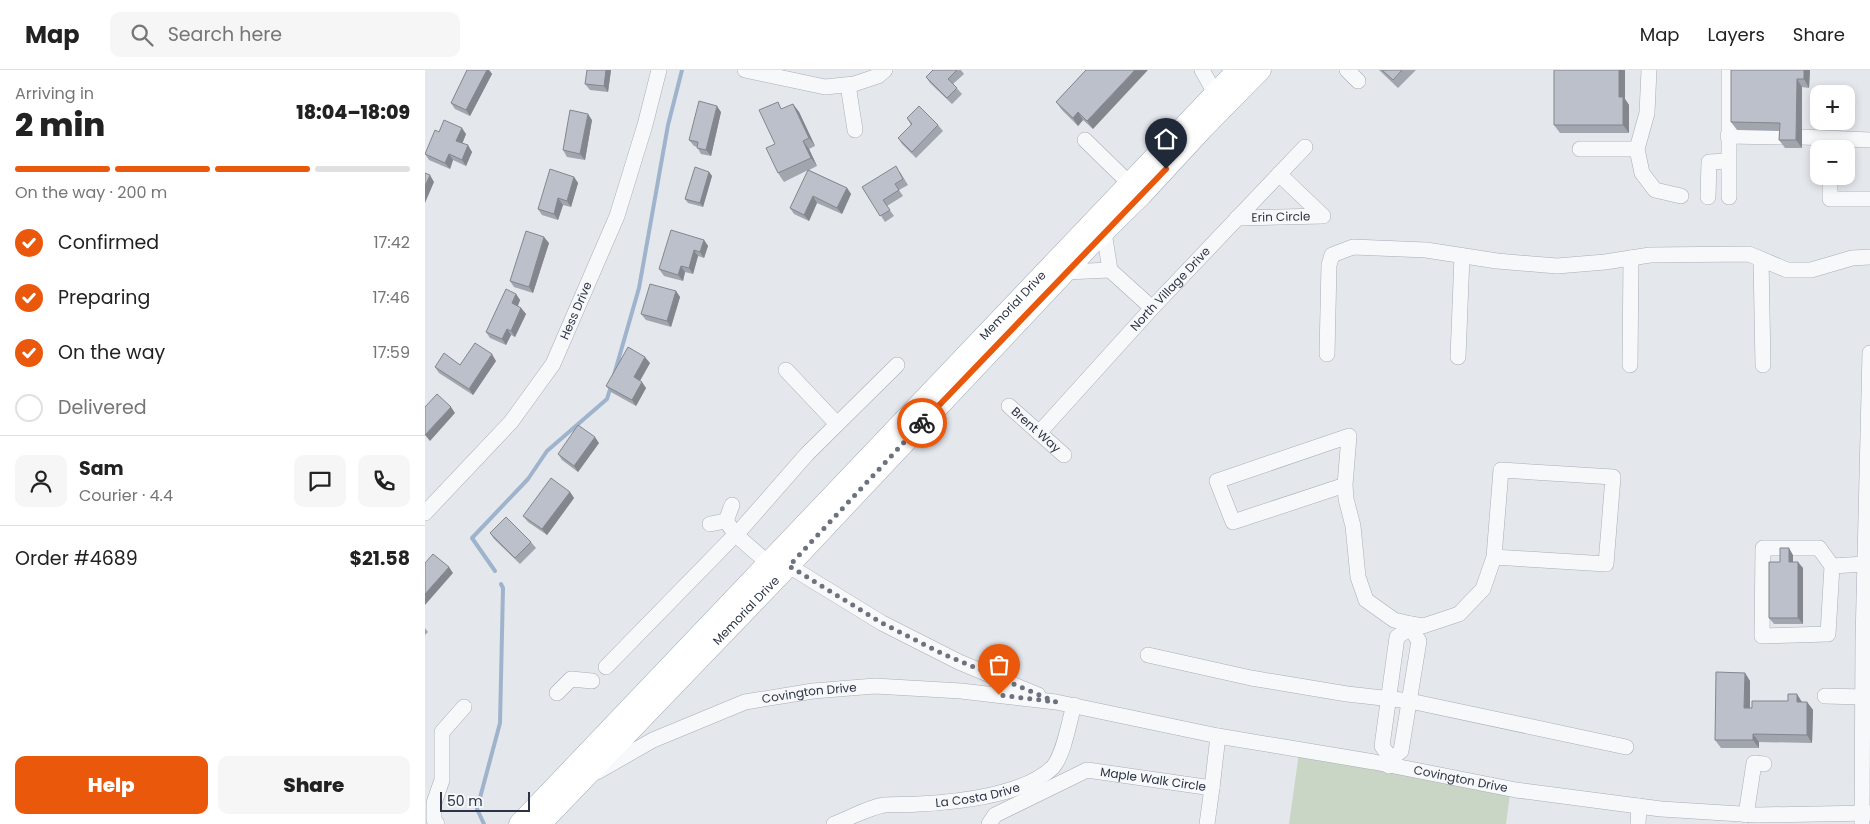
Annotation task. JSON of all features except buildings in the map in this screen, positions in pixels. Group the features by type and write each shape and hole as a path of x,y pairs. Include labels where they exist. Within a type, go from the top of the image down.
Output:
{"main road":[{"name":"Memorial Drive","path":"519,824 1237,70"},
{"name":"Memorial Drive","path":"541,824 789,566 1104,232 1142,195 1261,70"}],"street":[{"name":"Hess Drive","path":"425,513 511,422 553,364 617,216 645,125 659,70"},
{"path":"745,70 825,87 848,85 878,76 885,70"},
{"path":"1203,70 1215,93"},
{"path":"1347,70 1358,81"},
{"path":"1649,70 1647,113 1637,149 1642,173 1655,190 1681,196"},
{"path":"1729,70 1729,197"},
{"path":"848,85 855,130"},
{"path":"1729,136 1785,137"},
{"path":"1802,137 1870,140"},
{"path":"1085,140 1129,183"},
{"name":"North Village Drive","path":"1039,433 1152,308 1305,147"},
{"path":"1580,149 1637,149"},
{"path":"1708,197 1702,161 1729,161"},
{"name":"Erin Circle","path":"1237,218 1323,216 1279,174"},
{"path":"1830,185 1830,199 1870,199"},
{"path":"1104,232 1110,270 1152,308"},
{"path":"1327,354 1329,265 1332,255 1353,247 1426,250 1497,261 1557,266 1650,255 1749,254 1787,270 1811,270 1852,258 1870,257"},
{"path":"1458,357 1462,256"},
{"path":"1630,365 1631,258"},
{"path":"1761,259 1763,365"},
{"path":"1066,272 1110,270"},
{"path":"1865,817 1866,722 1863,697 1865,564 1868,534 1870,353"},
{"path":"606,667 736,534 807,454 897,365"},
{"path":"786,370 837,424"},
{"name":"Brent Way","path":"1009,406 1064,455"},
{"path":"1345,485 1233,522 1217,481 1349,436 1345,485 1346,499 1353,526 1358,577 1366,600 1394,620 1411,626 1423,626 1459,614 1483,589 1494,557 1501,470 1613,477 1606,564 1494,557"},
{"path":"726,521 732,505"},
{"path":"726,521 736,534 767,563"},
{"path":"710,524 726,521"},
{"path":"1763,548 1819,548 1831,566 1827,634 1762,636 1763,548"},
{"name":"Covington Drive","path":"767,563 789,566 882,623 950,658 1056,702"},
{"path":"1831,566 1865,564"},
{"path":"1411,626 1419,641 1410,701 1401,751 1390,762 1382,746 1397,637 1411,626"},
{"path":"1148,655 1251,678 1347,694 1410,701 1626,747"},
{"path":"557,694 571,680 592,682"},
{"name":"Covington Drive","path":"581,781 653,740 745,702 813,691 875,686 961,691 1056,702 1218,736 1390,762 1516,790 1639,806 1746,815 1775,820 1865,817"},
{"path":"1825,696 1863,697"},
{"name":"La Costa Drive","path":"834,824 857,819 883,806 955,800 1003,792 1020,787 1036,779 1053,766 1061,750 1074,706"},
{"path":"437,824 434,820 434,803 441,780 442,732 464,707"},
{"path":"1384,732 1404,735"},
{"name":"Maple Walk Circle","path":"1207,824 1218,736"},
{"path":"1746,815 1754,764 1764,764"},
{"name":"Maple Walk Circle","path":"989,824 995,815 1087,770 1212,788"},
{"path":"1638,824 1639,806"}],"green space":[{"path":"1300,746 1511,786 1506,824 1289,824"}],"waterway":[{"path":"614,375 639,288 668,125 682,70"},
{"path":"495,571 472,538 528,479 547,451 607,399 611,386"},
{"path":"484,824 477,809 500,723 503,588 501,584"}],"way so far":[{"path":"922,423 789,566 882,623 959,662 1056,702 999,695"}],"route":[{"path":"922,423 1166,169"}]}
